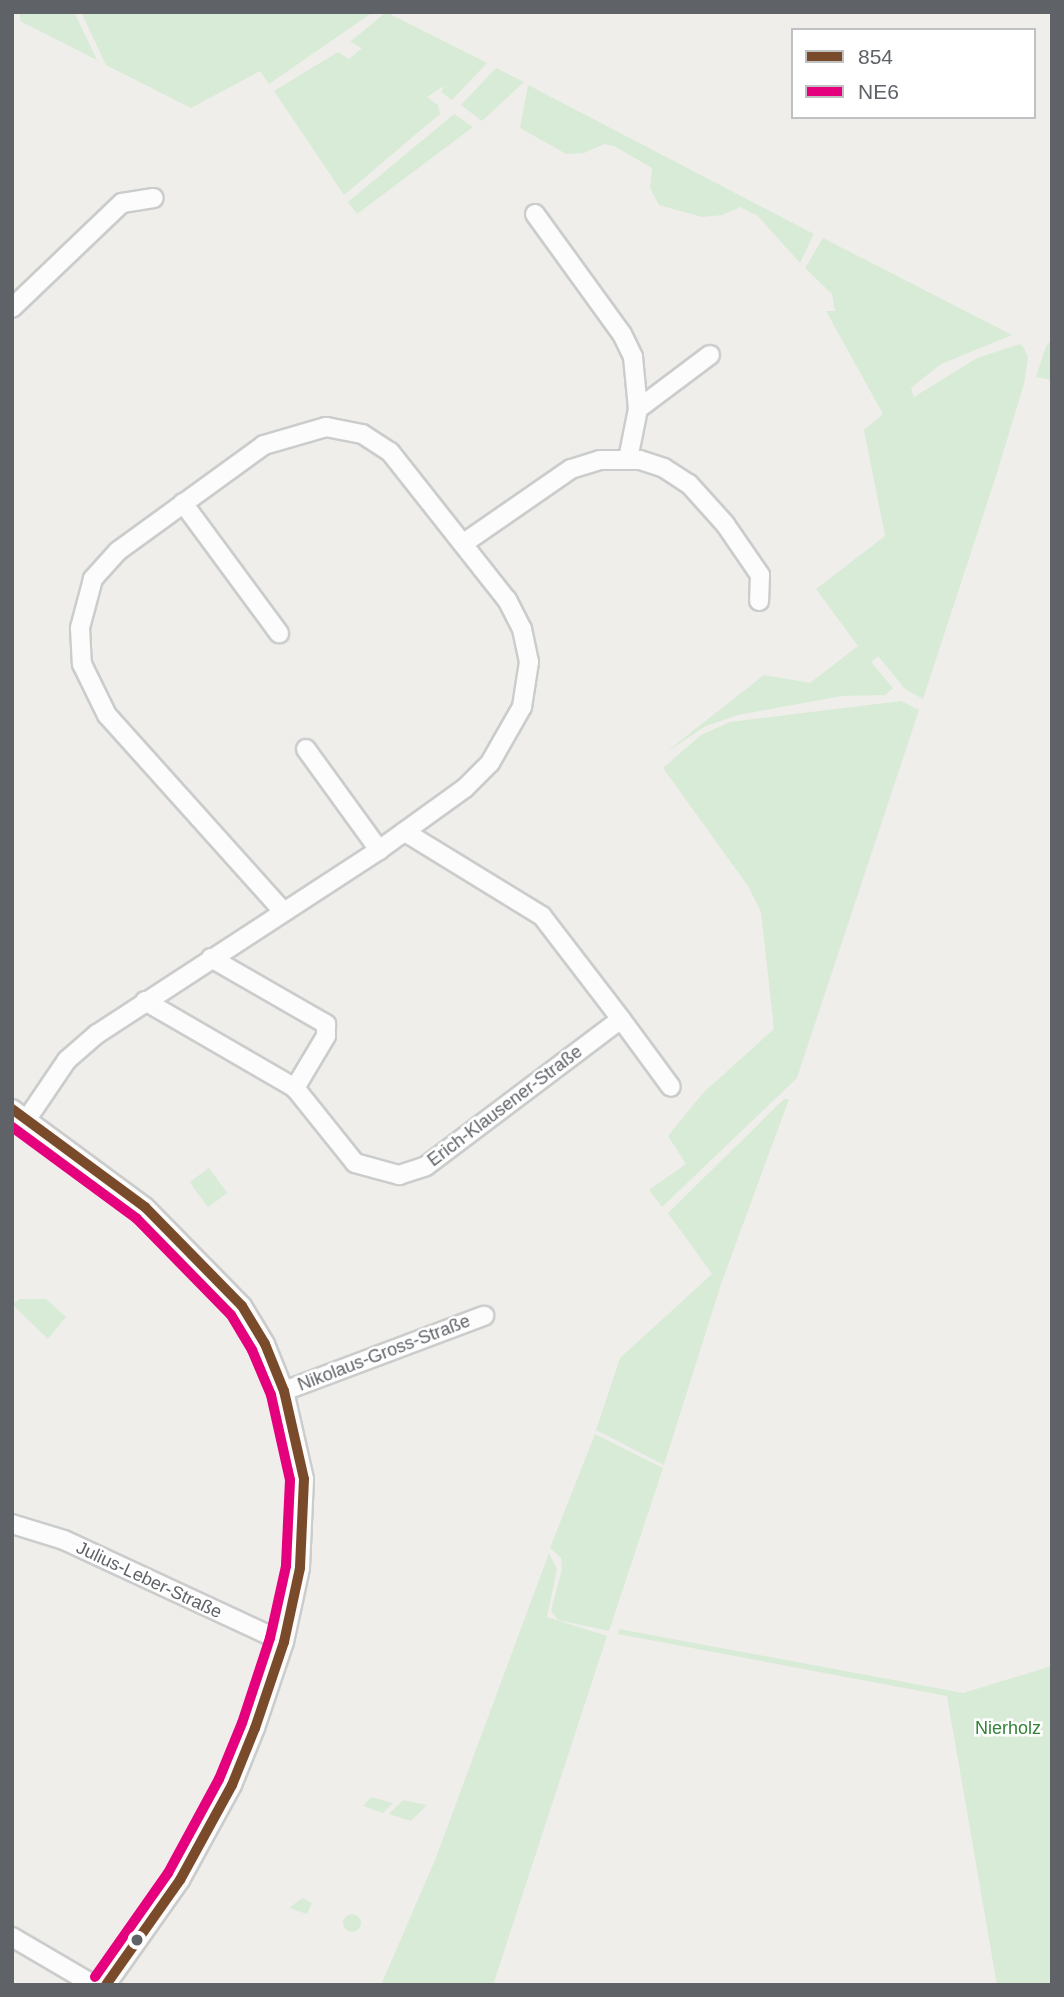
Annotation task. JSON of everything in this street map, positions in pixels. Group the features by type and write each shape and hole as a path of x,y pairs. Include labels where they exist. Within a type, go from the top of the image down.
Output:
{"street":[{"path":"12,308 122,203 153,198"},
{"path":"535,214 626,341 638,377 638,409 628,458"},
{"path":"638,409 710,355"},
{"path":"107,1985 180,1880 232,1785 284,1642 306,1528 302,1461 284,1391 254,1324 205,1262 128,1194 19,1114 78,1048 145,1001 379,850 465,788 490,763 527,694 530,662 522,629 507,600 390,452 370,437 342,429 309,429 271,441 183,503 118,551 93,579 81,615 82,664 96,698 121,733 283,911"},
{"path":"464,543 558,475 585,463 628,458 664,468 701,496 755,566 762,583 759,601"},
{"path":"183,503 279,633"},
{"path":"306,749 379,850"},
{"path":"405,832 542,916 671,1087"},
{"path":"211,958 326,1024 326,1036 295,1087"},
{"name":"Erich-Klausener-Straße","path":"145,1001 295,1087 355,1163 399,1175 437,1158 621,1019"},
{"name":"Nikolaus-Gross-Straße","path":"284,1391 484,1316"},
{"name":"Julius-Leber-Straße","path":"12,1524 64,1540 284,1642"},
{"path":"12,1937 94,1985"}],"green space":[{"path":"20,12 74,12 97,60 20,21"},
{"path":"81,12 373,12 269,84 260,71 191,108 106,65"},
{"path":"386,12 487,63 452,100 441,92 444,86 427,97 438,105 440,114 344,195 274,91 338,52 349,59 362,48 350,42"},
{"path":"496,68 524,82 482,121 461,105"},
{"path":"528,85 814,234 800,263 758,216 740,207 723,215 702,217 659,205 650,188 652,168 614,146 604,144 584,153 566,154 520,128"},
{"path":"454,114 473,127 357,214 348,202"},
{"path":"823,238 1012,335 941,364 911,388 914,397 977,358 1020,344 1024,348 1028,357 1024,384 995,479 923,699 905,689 878,656 871,662 893,688 885,695 842,696 738,715 706,726 666,752 764,675 810,683 858,646 816,589 885,536 864,430 883,414 826,311 835,311 832,294 805,268"},
{"path":"1052,340 1052,380 1036,377 1046,346"},
{"path":"901,701 919,710 797,1078 662,1207 649,1190 686,1164 668,1136 703,1093 774,1029 761,912 748,886 663,768 701,735 730,722"},
{"path":"784,1099 789,1099 721,1284 664,1465 596,1430 620,1358 712,1274 668,1213"},
{"path":"209,1168 227,1193 208,1207 190,1182"},
{"path":"19,1299 46,1299 66,1317 48,1339 13,1305"},
{"path":"595,1434 663,1468 609,1631 558,1620 551,1611 562,1569 561,1558 550,1548"},
{"path":"549,1553 557,1569 547,1617 607,1636 493,1985 381,1985 435,1860"},
{"name":"Nierholz","path":"619,1629 963,1693 1052,1666 1052,1985 997,1985 947,1696 618,1634"},
{"path":"371,1797 393,1803 383,1813 363,1806"},
{"path":"403,1800 427,1805 411,1821 389,1814"},
{"path":"302,1898 312,1903 307,1914 289,1908"},
{"path":"352,1914 358,1917 361,1923 358,1929 352,1932 346,1929 343,1923 346,1917"}],"transit line":[{"name":"854","path":"12,1109 145,1207 242,1306 265,1344 284,1391 304,1479 300,1568 284,1642 255,1728 232,1785 180,1880 106,1985"},
{"name":"NE6","path":"12,1127 136,1218 231,1315 252,1350 271,1395 290,1480 286,1566 270,1638 242,1723 219,1779 168,1873 95,1977"}]}
